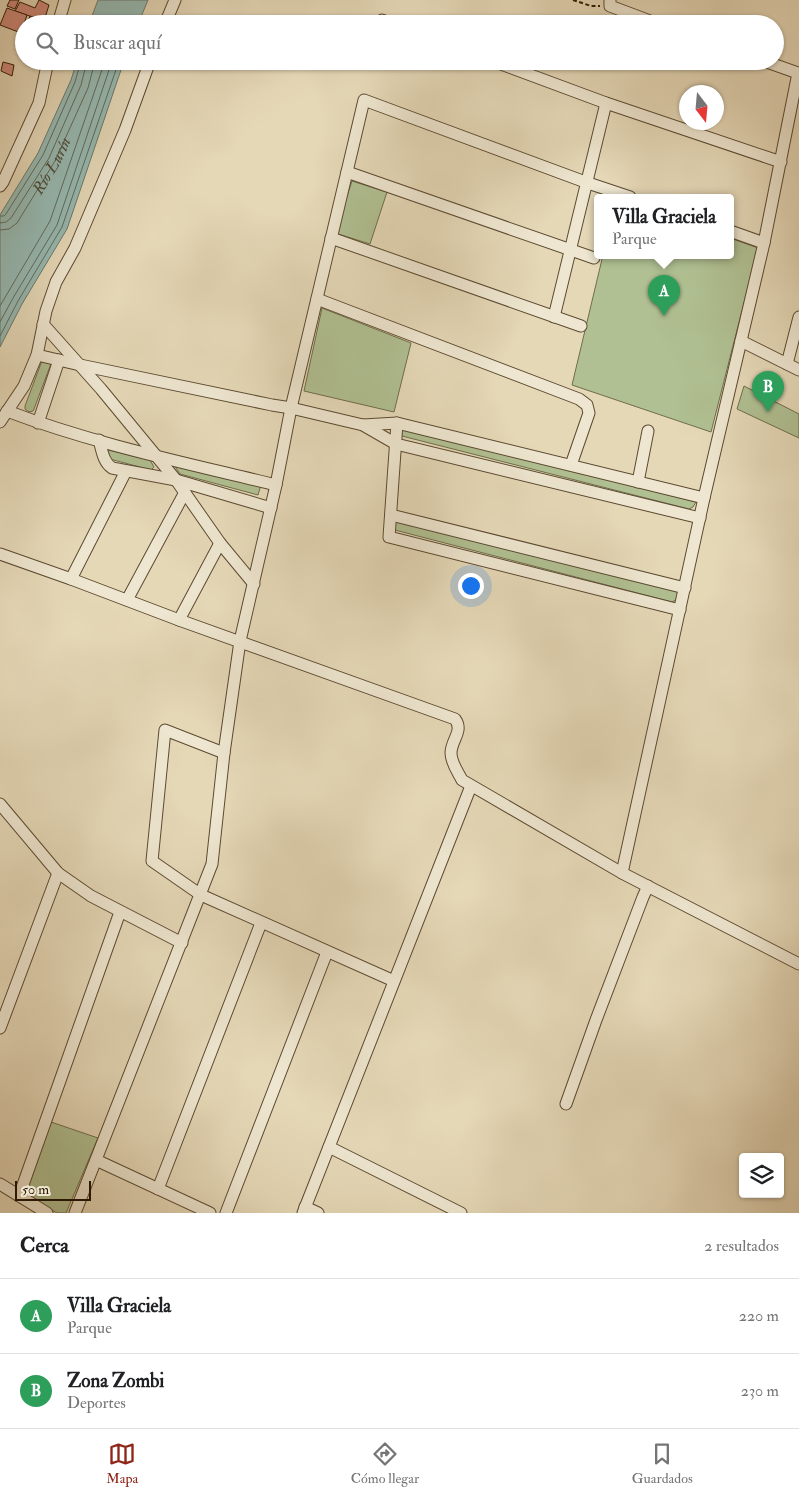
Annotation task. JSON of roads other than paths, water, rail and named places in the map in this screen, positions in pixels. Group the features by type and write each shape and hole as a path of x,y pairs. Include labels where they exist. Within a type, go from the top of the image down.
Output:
{"street":[{"path":"61,15 65,0"},
{"path":"169,15 176,0"},
{"path":"610,3 637,15"},
{"path":"622,873 704,498 764,243 781,162 798,74 784,69"},
{"path":"0,186 39,103 46,70"},
{"path":"0,422 24,386 37,355 46,312 56,282 75,248 125,130 147,70"},
{"path":"517,70 606,103 781,162"},
{"path":"75,1213 212,864 224,752 240,641 271,508 291,408 364,100 621,194"},
{"path":"554,317 606,103"},
{"path":"347,172 594,258"},
{"path":"734,232 764,243"},
{"path":"332,238 581,326"},
{"path":"317,299 579,399 587,405 589,413 571,465"},
{"path":"787,364 799,317"},
{"path":"43,324 101,389 176,480 220,543 254,584"},
{"path":"741,341 799,370"},
{"path":"37,355 291,408 363,425 396,444 700,518"},
{"path":"38,423 59,360"},
{"path":"7,411 38,423 99,440 276,485"},
{"path":"363,425 397,423 704,498"},
{"path":"397,423 389,537 680,610"},
{"path":"638,482 648,431"},
{"path":"99,440 107,465 112,468 176,480 271,508"},
{"path":"72,579 126,472"},
{"path":"127,600 185,492"},
{"path":"391,515 685,588"},
{"path":"179,620 220,543"},
{"path":"0,554 455,719 459,729 451,753 452,762 462,780 622,873 799,964"},
{"path":"224,752 165,730 152,861 201,895 394,981"},
{"path":"318,1213 304,1210 471,786"},
{"path":"0,805 58,873 91,896 182,943"},
{"path":"0,1028 58,873"},
{"path":"566,1104 639,905 648,886"},
{"path":"19,1196 120,912"},
{"path":"158,1189 261,923"},
{"path":"226,1213 327,952"},
{"path":"328,1146 461,1213"},
{"path":"96,1160 210,1213"},
{"path":"0,1184 47,1213"}],"water":[{"path":"98,0 148,0 142,15 92,15"},
{"name":"Río Lurín","path":"74,70 121,70 67,229 22,304 0,347 0,215 38,153"}],"place":[{"name":"Villa Graciela","path":"664,316"},
{"name":"Zona Zombi","path":"768,412"}]}
